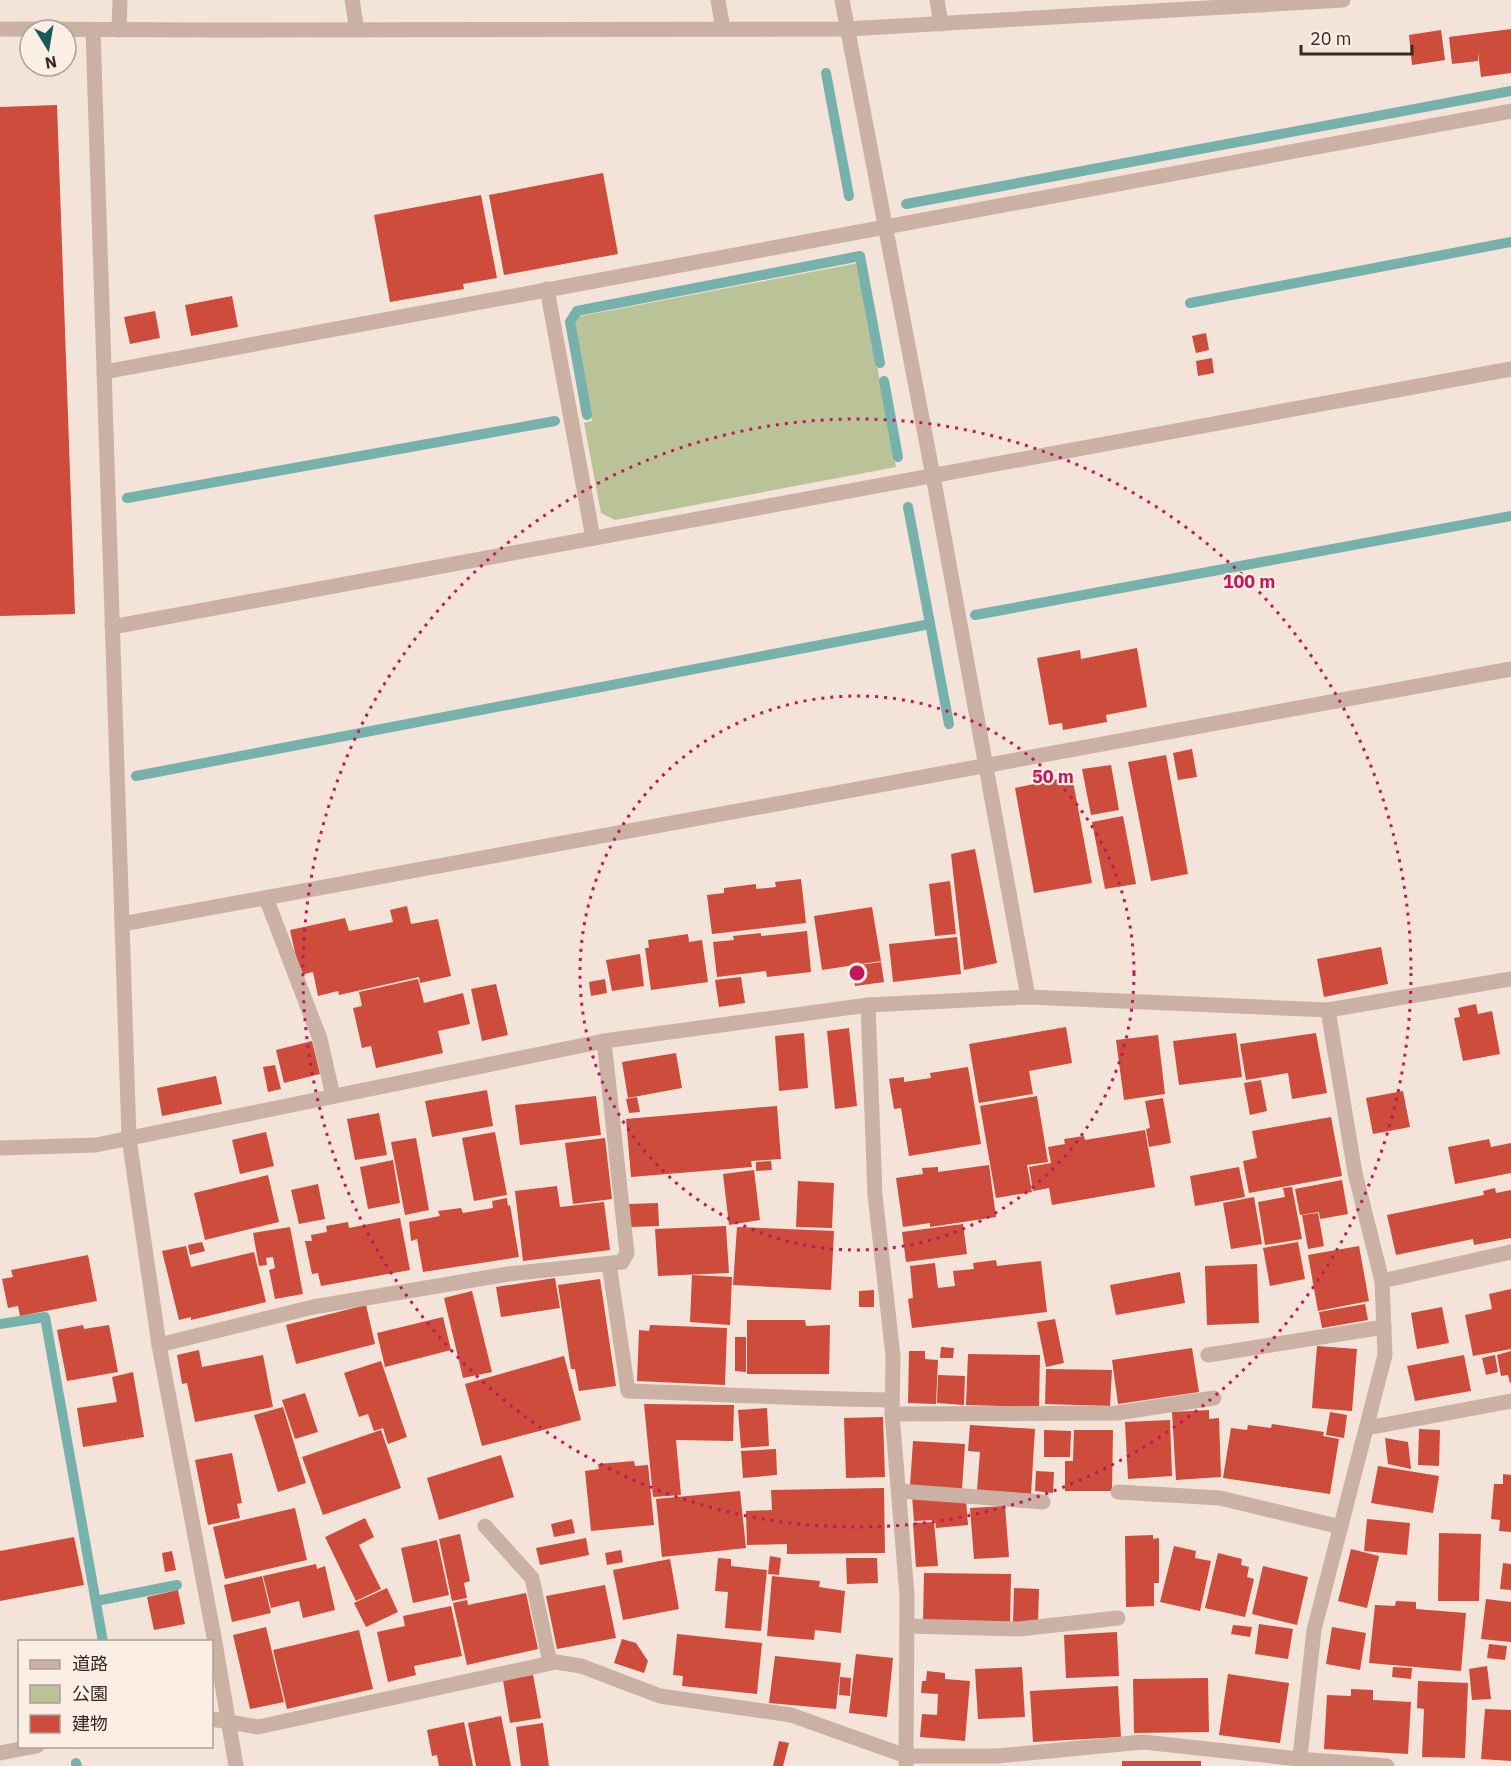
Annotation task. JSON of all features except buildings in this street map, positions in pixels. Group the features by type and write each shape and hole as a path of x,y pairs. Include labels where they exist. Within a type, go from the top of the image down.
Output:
{"street":[{"path":"119,30 120,0"},
{"path":"352,0 357,30"},
{"path":"718,0 723,29"},
{"path":"842,0 933,476 1028,997"},
{"path":"937,0 941,24"},
{"path":"0,29 847,29 1181,5 1344,0"},
{"path":"93,30 129,1138 159,1346 237,1766"},
{"path":"104,372 1511,111"},
{"path":"547,290 593,538"},
{"path":"112,627 1511,369"},
{"path":"122,924 1511,669"},
{"path":"266,898 320,1039 333,1096"},
{"path":"0,1148 96,1145 604,1041 868,1005 1028,997 1328,1010 1511,979"},
{"path":"868,1005 875,1195 893,1356 892,1407 907,1595 906,1761"},
{"path":"1299,1763 1314,1630 1385,1355 1382,1281 1356,1173 1328,1010"},
{"path":"159,1346 313,1307 508,1274 622,1262 627,1253 604,1041"},
{"path":"1382,1281 1511,1252"},
{"path":"609,1264 628,1391 732,1394 892,1407 1118,1413 1214,1398"},
{"path":"1208,1355 1384,1327"},
{"path":"1367,1428 1511,1401"},
{"path":"899,1491 1043,1502"},
{"path":"1118,1492 1220,1498 1341,1527"},
{"path":"485,1526 532,1578 550,1663"},
{"path":"907,1626 1019,1629 1118,1618"},
{"path":"213,1719 258,1726 556,1662 581,1666 660,1696 791,1715 906,1761 997,1756 1143,1742 1299,1763 1387,1766"},
{"path":"0,1753 26,1748"}],"green space":[{"path":"858,263 896,467 615,520 601,513 584,423 592,421 573,320 576,317"}],"waterway":[{"path":"826,73 849,196"},
{"path":"906,204 1511,91"},
{"path":"1190,303 1511,242"},
{"path":"587,415 570,322 577,311 860,256 880,363"},
{"path":"884,381 898,457"},
{"path":"127,498 555,421"},
{"path":"908,507 949,724"},
{"path":"975,615 1511,516"},
{"path":"136,776 930,624"},
{"path":"0,1324 45,1317 103,1640"},
{"path":"96,1601 177,1585"}]}
